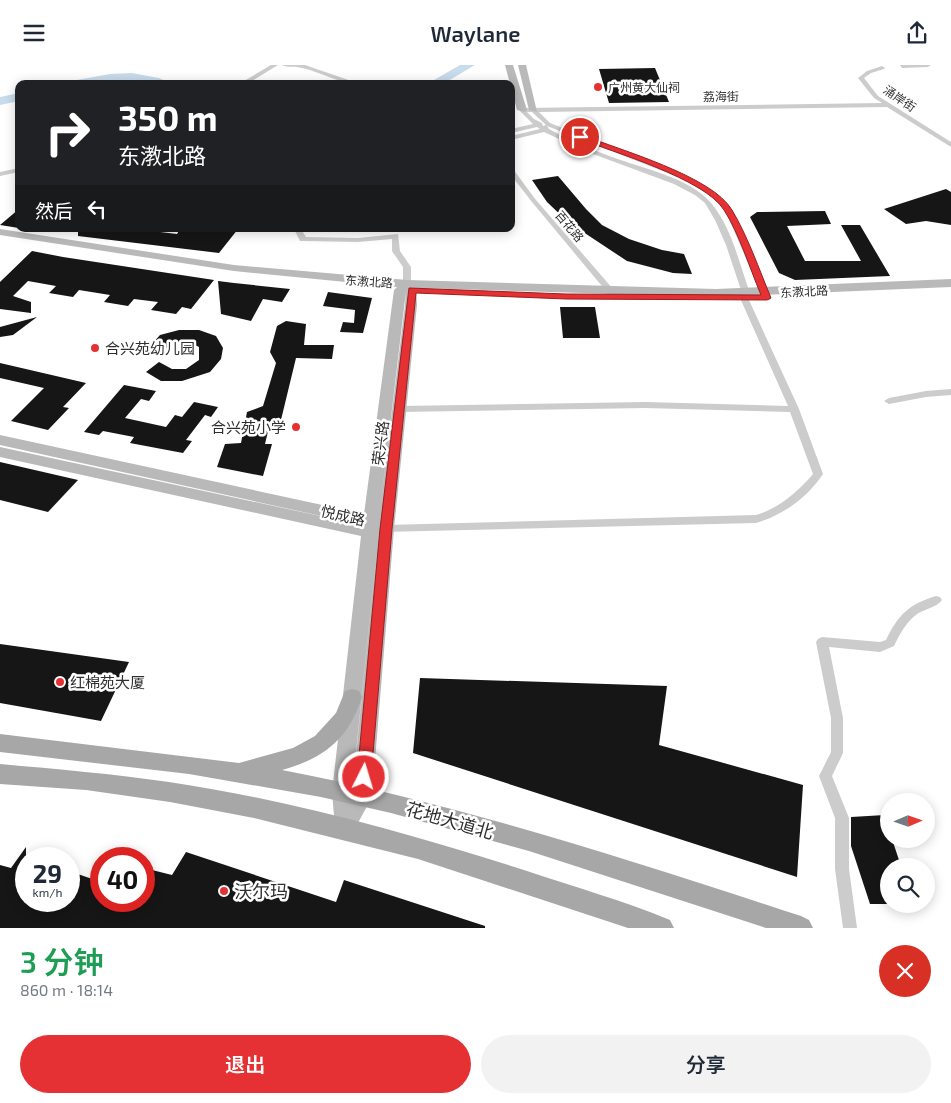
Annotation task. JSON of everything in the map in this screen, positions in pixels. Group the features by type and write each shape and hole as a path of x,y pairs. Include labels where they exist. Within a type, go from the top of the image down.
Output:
{"main road":[{"path":"237,772 283,761 324,742 342,721 352,697"},
{"name":"花地大道北","path":"0,743 237,772 352,794 418,811 642,876 801,928"},
{"path":"0,774 75,780 267,809 344,827 432,852 662,928"}],"street":[{"path":"249,80 275,65"},
{"path":"285,65 302,67 344,80"},
{"path":"509,65 513,80"},
{"path":"522,65 534,110 548,123 685,178 716,195 728,210 766,295"},
{"path":"902,67 928,65"},
{"name":"涌岸街","path":"882,68 869,72 861,79 876,97 951,145"},
{"path":"376,528 756,519 774,514 812,482 818,474 794,409 745,295 715,213 708,202 698,193 674,182 543,130 526,117 515,86"},
{"name":"荔海街","path":"522,110 889,105"},
{"path":"515,130 548,123"},
{"path":"515,137 543,130 548,123"},
{"path":"0,174 15,171"},
{"name":"百花路","path":"515,175 611,294"},
{"name":"东漖北路","path":"0,231 234,268 406,288"},
{"path":"300,232 303,239 358,240 395,236 396,251 407,267 406,288"},
{"name":"东漖北路","path":"0,239 218,274 300,283 611,294 766,295 951,289"},
{"name":"东漖北路","path":"766,295 951,283"},
{"name":"荣兴路","path":"344,827 352,794 376,528 400,409 406,288"},
{"name":"荣兴路","path":"352,794 352,697 376,528 406,288"},
{"path":"889,401 926,394 951,392"},
{"path":"400,409 645,405 794,409"},
{"name":"悦成路","path":"0,440 376,528"},
{"name":"悦成路","path":"0,452 376,528"},
{"path":"850,928 842,869 842,818 825,776 837,753 837,718 822,642 880,647 890,643 899,623 908,613 936,600"}],"building":[{"path":"655,68 669,102 609,103 599,69"},
{"path":"558,176 602,225 629,239 662,250 684,254 692,274 673,273 627,261 568,222 547,202 532,180"},
{"path":"946,189 951,192 951,225 926,221 906,224 884,209"},
{"path":"825,211 831,224 787,226 805,261 861,261 841,225 860,225 890,276 795,280 779,273 750,217 757,212"},
{"path":"15,212 15,227 0,225"},
{"path":"78,232 160,232 177,234 178,232 236,232 219,253 78,236"},
{"path":"32,251 214,280 191,309 182,307 176,314 151,310 158,302 134,299 128,306 104,302 110,295 79,290 73,297 49,293 56,286 28,281 13,296 31,302 31,313 0,309 0,282"},
{"path":"218,281 290,289 282,302 263,299 251,321 221,314"},
{"path":"328,292 372,298 363,333 340,332 343,322 354,323 355,310 323,306"},
{"path":"560,307 595,307 600,338 563,338"},
{"path":"37,317 13,335 0,337 0,327"},
{"name":"合兴苑小学","path":"286,321 306,324 304,345 334,345 332,359 296,358 280,424 270,423 265,444 272,444 263,476 217,467 225,444 241,443 247,412 263,406 276,363 270,352 277,326"},
{"path":"179,330 199,330 216,336 223,348 221,359 210,372 182,381 161,381 146,372 159,362 172,369 186,369 199,360 199,347 187,341 174,342 164,350 152,344 160,335"},
{"path":"0,363 86,383 63,407 69,408 48,430 11,421 44,388 0,378"},
{"path":"124,385 156,391 149,401 141,399 125,418 166,427 175,415 182,417 194,402 218,407 211,417 205,415 186,440 192,441 183,453 130,443 134,437 103,431 99,435 84,432"},
{"path":"0,462 78,480 48,512 0,500"},
{"name":"红棉苑大厦","path":"0,644 129,662 101,721 0,703"},
{"path":"420,678 667,686 659,745 803,785 797,877 413,753"},
{"path":"880,815 880,848 895,848 898,858 880,858 880,904 870,904 851,846 851,817"},
{"name":"沃尔玛","path":"186,852 336,902 344,880 485,926 485,928 0,928 0,865 11,868 15,862 15,912 80,912 80,875 90,878 90,912 155,912 155,871 172,875"}],"waterway":[{"path":"441,80 469,65"},
{"path":"94,80 121,77 151,80"},
{"path":"0,101 15,98"}],"place":[{"name":"广州黄大仙祠","path":"598,87"},
{"name":"合兴苑幼儿园","path":"95,348"},
{"name":"合兴苑小学","path":"296,427"},
{"name":"红棉苑大厦","path":"60,682"},
{"name":"沃尔玛","path":"224,891"}],"route":[{"path":"364,777 386,529 394,472 412,290 566,296 767,298 735,223 723,202 716,195 697,183 580,137"}]}
